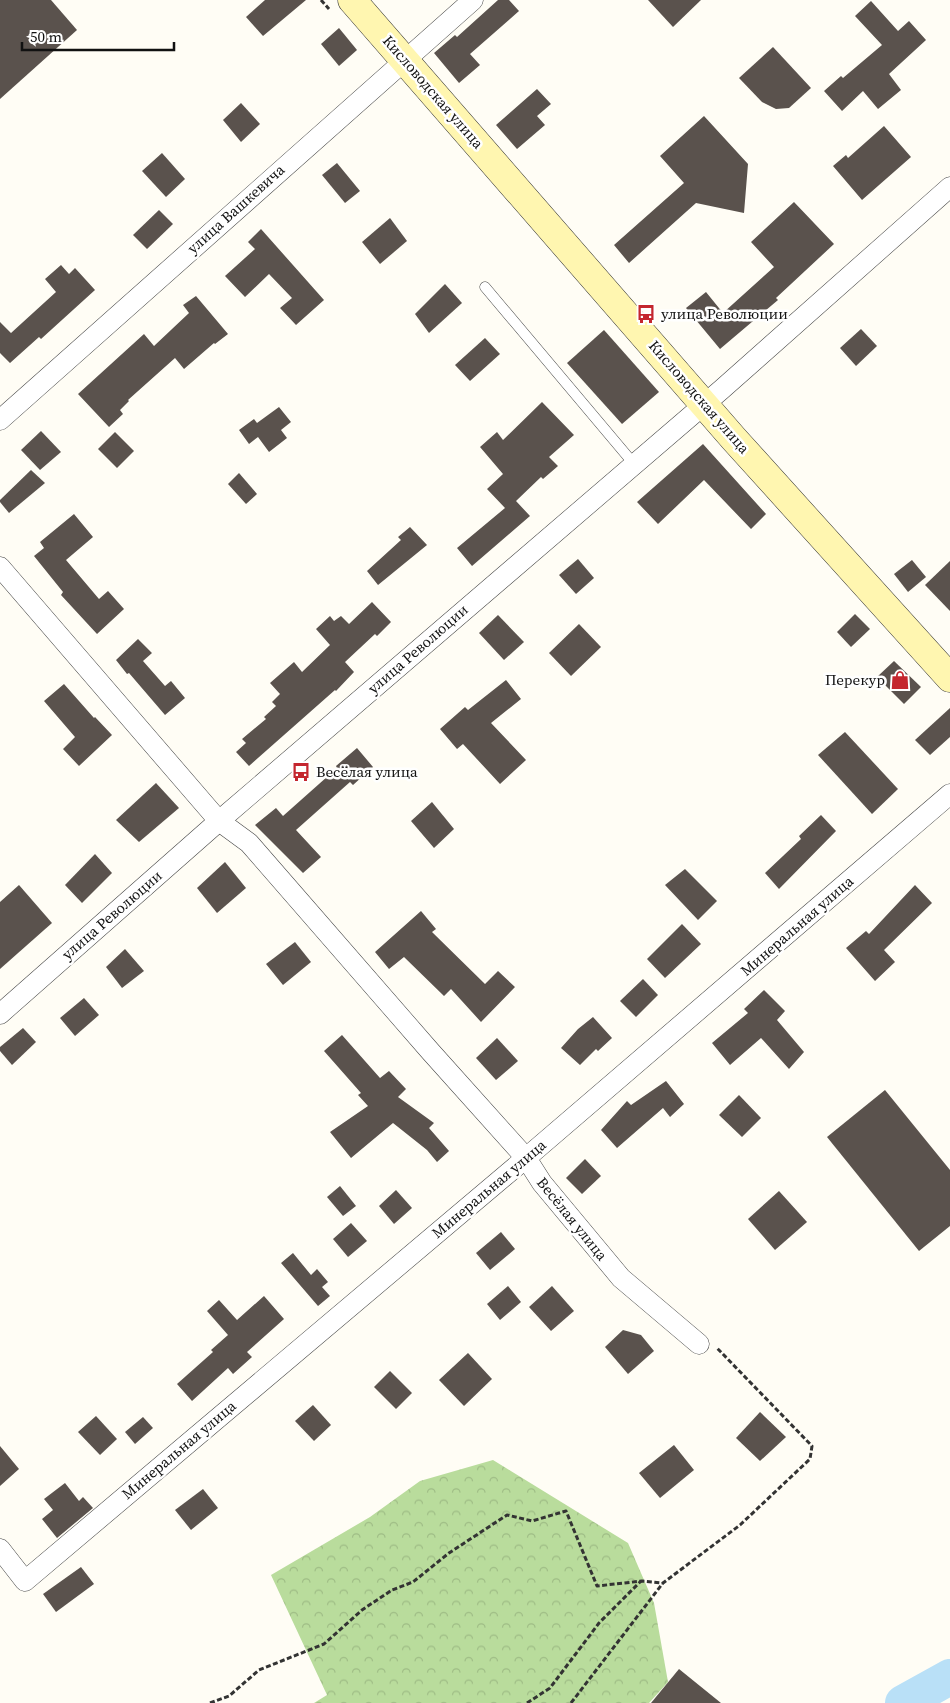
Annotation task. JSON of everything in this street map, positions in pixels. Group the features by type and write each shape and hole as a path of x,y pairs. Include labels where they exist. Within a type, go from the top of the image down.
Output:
{"main road":[{"name":"Кисловодская улица","path":"352,0 705,404 950,678"}],"street":[{"name":"улица Вашкевича","path":"0,420 473,0"},
{"name":"улица Революции","path":"0,1014 219,821 705,404 950,187"},
{"name":"Весёлая улица","path":"0,566 219,821 249,843 526,1158 542,1183 621,1278 699,1344"},
{"name":"Минеральная улица","path":"0,1549 25,1581 526,1158 950,794"}],"lane":[{"path":"485,287 634,464"}],"path":[{"path":"571,1703 663,1583 740,1525 810,1459 812,1446 710,1341 699,1344"},
{"path":"210,1703 229,1696 259,1670 324,1644 362,1610 392,1590 413,1582 449,1553 507,1515 532,1521 566,1511 597,1586 642,1581 663,1583"},
{"path":"527,1703 550,1688 599,1623 642,1581"}],"green space":[{"path":"493,1460 628,1543 654,1603 668,1682 649,1703 314,1703 327,1695 271,1575 370,1517 420,1481"}],"building":[{"path":"0,0 51,0 77,30 0,99"},
{"path":"265,0 306,0 263,36 246,17"},
{"path":"498,0 509,0 519,11 470,54 480,65 459,83 434,53 455,35 457,37"},
{"path":"648,0 701,0 673,27"},
{"path":"871,1 898,31 909,21 926,40 889,74 901,90 878,109 863,91 842,111 824,91 841,76 843,78 882,45 855,16"},
{"path":"339,28 357,50 339,66 321,44"},
{"path":"773,47 811,88 789,108 776,109 762,102 739,78"},
{"path":"537,89 551,104 537,116 545,125 517,149 496,125"},
{"path":"241,103 260,124 241,142 223,120"},
{"path":"704,116 748,164 744,213 696,203 629,263 614,245 684,183 660,156"},
{"path":"884,126 911,157 862,200 833,166 846,155 848,158"},
{"path":"162,153 185,179 166,197 142,171"},
{"path":"337,163 360,191 345,203 322,175"},
{"path":"794,202 834,244 776,298 778,300 720,349 686,308 706,292 723,313 774,267 751,242"},
{"path":"159,210 173,224 147,249 133,235"},
{"path":"390,218 407,241 380,264 362,242"},
{"path":"261,229 324,300 296,325 280,308 292,298 269,274 245,297 225,276 255,249 248,242"},
{"path":"61,265 69,274 75,268 95,290 41,339 39,337 10,363 0,353 0,322 11,333 56,292 45,279"},
{"path":"445,284 462,303 429,333 415,314"},
{"path":"196,296 228,334 214,343 184,369 175,358 128,400 120,410 123,414 109,427 78,394 144,334 154,346 189,313 183,305"},
{"path":"861,329 877,346 856,366 840,348"},
{"path":"604,330 659,392 622,424 567,363"},
{"path":"485,338 500,354 470,381 455,365"},
{"path":"542,402 574,435 549,457 558,466 543,479 541,477 516,501 530,516 472,566 457,548 505,508 487,489 503,474 480,447 497,432 503,440"},
{"path":"279,407 291,422 281,430 287,438 269,452 258,437 249,444 239,430 254,419 257,423"},
{"path":"41,431 61,452 40,470 21,450"},
{"path":"115,432 134,451 117,468 98,449"},
{"path":"703,444 766,514 751,529 704,480 658,524 637,502"},
{"path":"31,470 45,483 9,513 0,500"},
{"path":"239,473 257,494 246,504 228,484"},
{"path":"74,514 93,537 66,560 99,599 108,591 124,609 97,634 61,595 63,592 34,556 44,548 40,542"},
{"path":"410,527 427,545 378,585 367,571 401,540 398,537"},
{"path":"578,559 594,578 576,594 559,575"},
{"path":"912,560 926,577 908,592 894,574"},
{"path":"950,561 950,611 925,585"},
{"path":"372,602 391,622 345,662 354,672 336,691 249,766 236,752 246,743 242,739 266,719 264,717 276,706 272,702 280,694 270,683 294,662 302,672 330,645 316,629 330,616 334,621 341,616 349,624"},
{"path":"855,614 870,629 851,647 837,632"},
{"path":"498,615 524,642 504,660 479,633"},
{"path":"579,624 601,647 571,676 549,653"},
{"path":"138,639 152,653 143,661 165,686 171,681 185,698 165,715 116,660"},
{"path":"894,661 921,687 904,704 877,677"},
{"path":"506,680 521,699 491,723 526,760 500,784 463,744 457,749 440,729 465,707 468,710"},
{"path":"64,684 112,735 79,766 63,749 75,737 44,701"},
{"path":"950,708 950,737 930,755 915,740"},
{"path":"845,732 898,789 872,814 818,755"},
{"path":"357,748 373,767 353,785 350,782 296,830 321,857 303,873 255,825 276,808 283,816"},
{"path":"156,783 179,808 139,842 116,820"},
{"path":"432,802 454,829 434,848 411,821"},
{"path":"821,815 836,831 779,889 765,873 801,839 799,836"},
{"path":"95,854 112,873 82,903 65,885"},
{"path":"225,862 246,888 217,913 197,888"},
{"path":"685,869 717,901 698,920 665,885"},
{"path":"19,885 52,923 0,969 0,902"},
{"path":"915,885 932,903 884,950 895,962 875,981 846,948 866,931 869,934"},
{"path":"421,911 436,929 432,932 485,984 498,971 515,987 481,1022 451,989 444,996 404,957 389,969 375,952"},
{"path":"682,924 701,944 665,978 647,959"},
{"path":"295,942 311,962 283,985 266,964"},
{"path":"125,949 144,971 122,988 106,967"},
{"path":"643,979 658,995 636,1017 620,1001"},
{"path":"764,990 785,1011 777,1020 804,1052 789,1069 761,1038 730,1065 712,1043 748,1013 744,1009"},
{"path":"84,998 99,1015 75,1036 60,1018"},
{"path":"593,1017 612,1038 598,1051 596,1049 580,1065 561,1048 578,1029"},
{"path":"23,1028 36,1042 12,1065 0,1051 0,1047"},
{"path":"342,1035 380,1078 389,1071 406,1089 398,1097 434,1123 429,1128 449,1151 437,1162 427,1150 393,1123 351,1158 330,1132 368,1106 358,1095 361,1093 324,1051"},
{"path":"497,1038 518,1061 496,1080 476,1058"},
{"path":"666,1081 684,1104 670,1117 663,1108 617,1148 601,1130 627,1101 631,1105"},
{"path":"885,1090 950,1170 950,1226 919,1251 827,1137"},
{"path":"739,1095 761,1118 742,1137 719,1115"},
{"path":"585,1159 601,1176 582,1194 566,1178"},
{"path":"340,1186 356,1206 343,1216 327,1197"},
{"path":"396,1190 412,1208 394,1224 379,1206"},
{"path":"779,1191 807,1222 775,1250 748,1219"},
{"path":"351,1223 367,1241 348,1257 333,1239"},
{"path":"501,1232 515,1249 490,1270 476,1253"},
{"path":"293,1253 311,1275 317,1269 328,1282 322,1287 330,1296 318,1306 281,1263"},
{"path":"508,1286 521,1302 500,1320 487,1304"},
{"path":"552,1286 574,1311 551,1331 529,1307"},
{"path":"264,1296 284,1319 247,1352 252,1357 233,1374 228,1368 192,1401 177,1384 213,1352 211,1350 228,1335 207,1311 219,1300 237,1320"},
{"path":"623,1330 641,1335 654,1351 628,1374 605,1347"},
{"path":"468,1353 492,1379 464,1406 439,1380"},
{"path":"390,1371 412,1393 396,1409 374,1387"},
{"path":"313,1405 331,1425 314,1441 295,1421"},
{"path":"760,1412 786,1437 760,1461 736,1438"},
{"path":"96,1416 117,1439 100,1455 78,1432"},
{"path":"143,1417 153,1428 135,1444 125,1432"},
{"path":"674,1445 694,1470 660,1498 639,1473"},
{"path":"0,1446 19,1469 0,1486"},
{"path":"65,1483 79,1501 83,1497 93,1508 57,1538 42,1519 53,1510 44,1499"},
{"path":"203,1489 218,1508 191,1530 175,1510"},
{"path":"81,1567 94,1584 56,1612 43,1594"},
{"path":"679,1669 721,1703 651,1703"}],"waterway":[{"path":"903,1703 950,1677"}],"place":[{"name":"улица Революции","path":"646,314"},
{"name":"Перекур","path":"900,680"},
{"name":"Весёлая улица","path":"301,772"}]}
